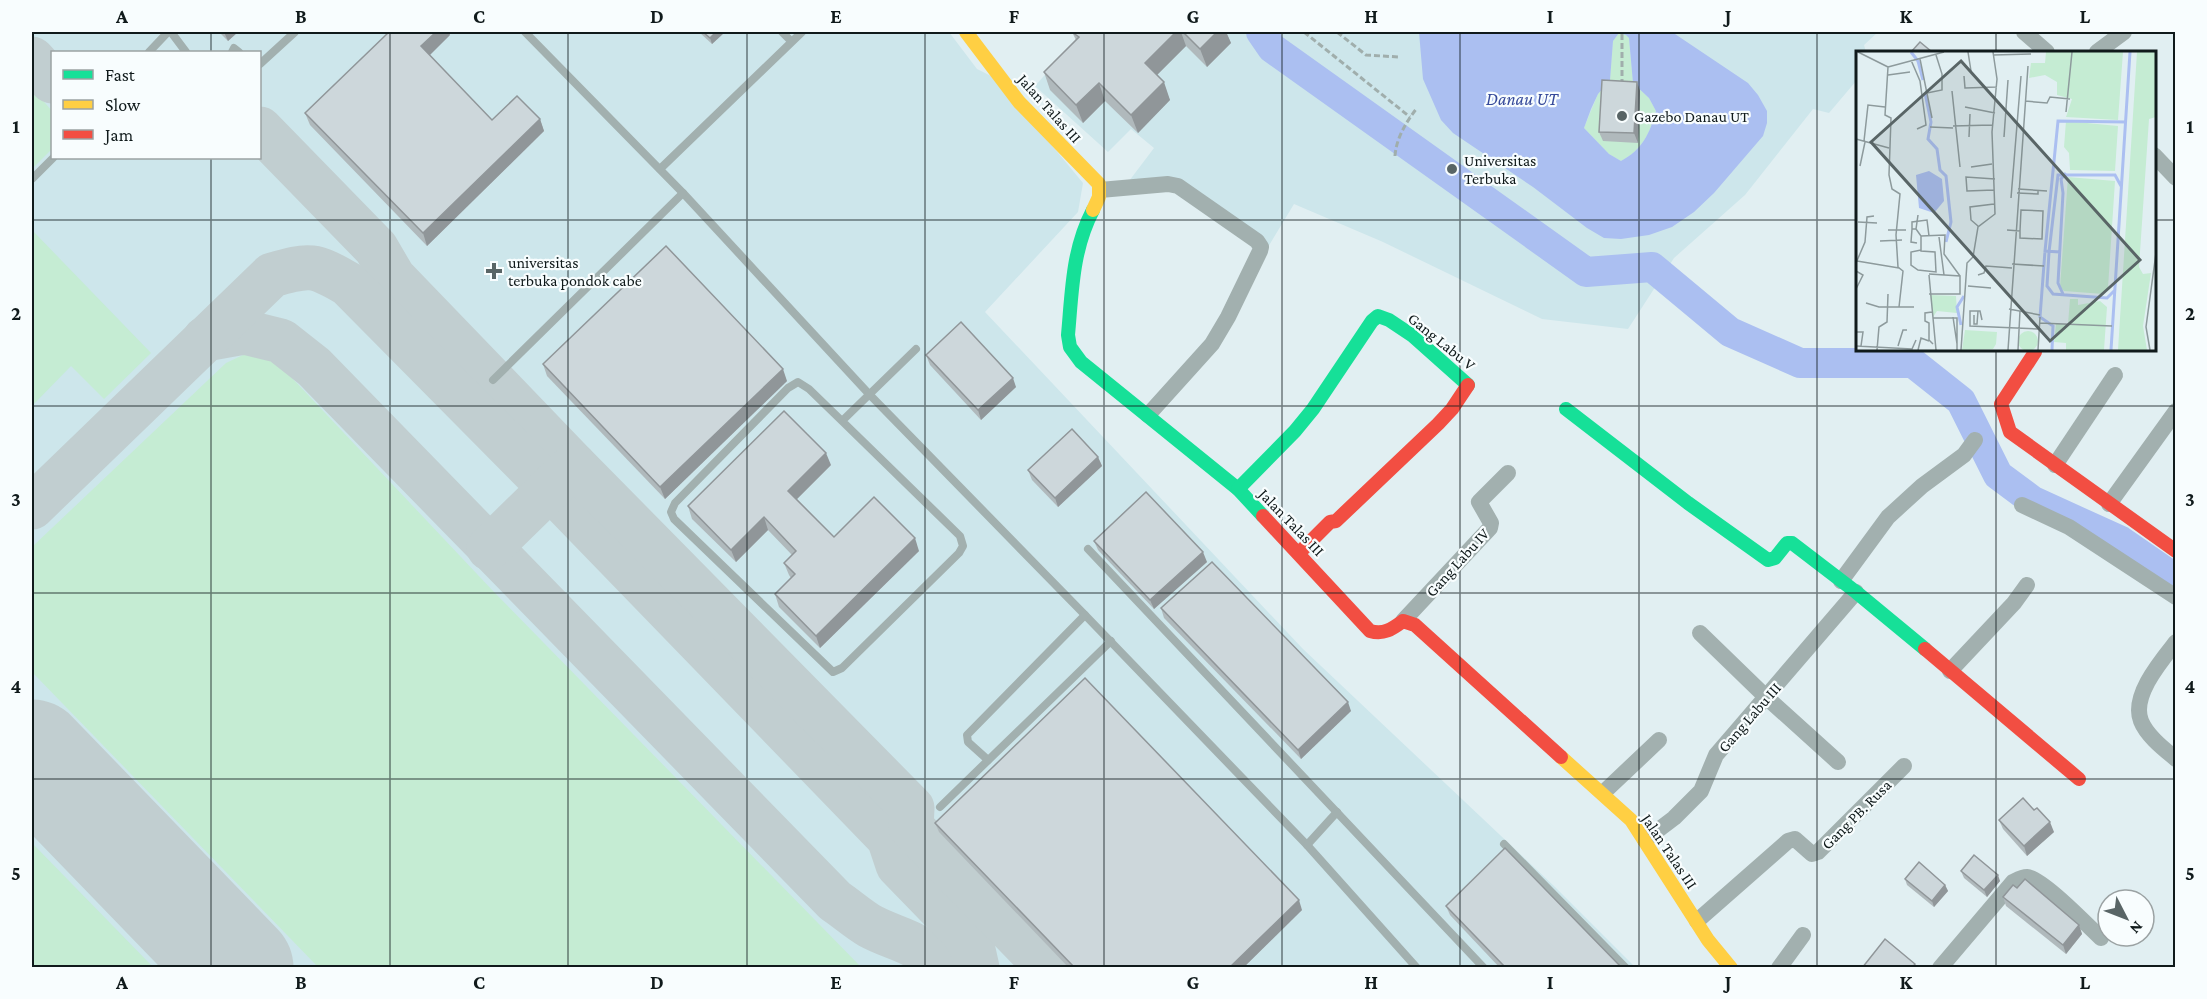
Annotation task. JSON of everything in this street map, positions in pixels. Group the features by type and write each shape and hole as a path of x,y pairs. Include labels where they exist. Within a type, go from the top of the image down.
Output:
{"street":[{"name":"Jalan Talas III","path":"966,32 1019,102 1099,184 1099,197 1083,229 1079,244 1068,341 1074,353 1082,362 1238,489 1370,631 1377,634 1388,632 1403,621 1418,627 1603,793 1631,820 1708,940 1731,968"},
{"path":"2024,32 2046,51"},
{"path":"2098,51 2124,32"},
{"path":"2156,156 2173,168"},
{"path":"1100,190 1173,184 1257,241 1261,247 1233,308 1216,337 1203,355 1148,415"},
{"name":"Gang Labu V","path":"1238,489 1295,431 1313,409 1372,321 1378,316 1417,339 1469,384 1452,409 1438,424 1299,553"},
{"path":"2035,352 2001,404 2010,432 2109,504 2173,545"},
{"path":"2055,465 2115,375"},
{"path":"1566,409 1688,503 1768,560 1773,560 1786,543 1790,542 1856,592 2079,779"},
{"path":"2109,504 2175,411"},
{"path":"1841,581 1888,517 1922,486 1964,455 1975,440"},
{"name":"Gang Labu IV","path":"1403,621 1490,528 1491,523 1479,502 1508,473"},
{"path":"2022,505 2069,527 2175,597"},
{"path":"1950,671 2014,603 2026,585"},
{"name":"Gang Labu III","path":"1645,840 1674,818 1701,791 1716,755 1856,592"},
{"path":"1700,633 1838,762"},
{"path":"2175,642 2151,676 2138,706 2141,722 2175,759"},
{"path":"1603,793 1659,740"},
{"name":"Gang PB. Rusa","path":"1697,921 1788,841 1795,839 1812,854 1818,852 1904,766"},
{"path":"1940,968 2013,882 2020,878 2033,879 2043,885 2096,933"},
{"path":"1779,968 1803,935"}],"lane":[{"path":"150,51 169,32 185,51"},
{"path":"261,63 295,32"},
{"path":"525,32 683,193 869,394 1307,845 1417,968"},
{"path":"782,32 791,41"},
{"path":"660,169 802,32"},
{"path":"32,179 52,159"},
{"path":"493,380 683,193"},
{"path":"842,421 916,349"},
{"path":"798,382 809,389 842,421 960,536 963,546 959,553 842,668 833,672 674,519 671,512 675,503 788,388 798,382"},
{"path":"1088,549 1484,968"},
{"path":"1154,618 1163,611"},
{"path":"988,760 968,742 967,735 1085,615"},
{"path":"940,807 1111,642"},
{"path":"1307,845 1337,812"},
{"path":"1504,844 1626,968"}],"path":[{"path":"1304,32 1410,117"},
{"path":"1337,32 1366,55 1398,57"},
{"path":"1622,32 1622,90"},
{"path":"1395,156 1407,121 1417,108"}],"shaded area":[{"path":"32,32 949,32 977,69 997,79 1083,183 1078,212 985,312 1303,649 1555,887 1635,967 32,967"},
{"name":"Universitas Terbuka","path":"1083,32 1878,32 1864,45 1866,51 1856,51 1856,81 1829,113 1813,109 1745,195 1674,258 1628,329 1542,319 1383,242 1294,204 1268,247 1185,187 1123,189 1154,148 1131,129 1108,152 1035,86"}],"green space":[{"path":"1619,33 1629,38 1633,83 1649,98 1656,111 1651,127 1640,146 1621,161 1609,154 1584,128 1598,94 1610,80 1613,41"},
{"path":"32,88 51,110 51,150 32,169"},
{"path":"32,230 151,353 104,399 71,366 32,406"},
{"path":"245,354 276,361 494,592 861,967 318,967 32,672 32,547 226,363"},
{"path":"32,843 153,967 32,967"}],"water":[{"name":"Danau UT","path":"1419,32 1672,32 1748,83 1767,111 1767,123 1763,136 1714,193 1694,212 1672,227 1649,235 1621,239 1604,238 1453,133 1441,120 1423,79","holes":["1619,33 1629,38 1633,83 1649,98 1656,111 1651,127 1640,146 1621,161 1609,154 1584,128 1598,94 1610,80 1613,41"]}],"building":[{"path":"389,32 436,32 421,46 492,120 517,96 540,119 423,233 305,113"},
{"path":"703,32 716,32 710,38"},
{"path":"1072,32 1176,32 1145,63 1164,82 1131,115 1099,83 1076,105 1044,72 1079,37"},
{"path":"1183,32 1217,32 1200,49"},
{"path":"1920,42 1931,51 1912,51"},
{"name":"Gazebo Danau UT","path":"1602,80 1637,82 1634,133 1599,132"},
{"path":"666,246 783,369 660,487 543,364"},
{"path":"961,322 1013,378 978,410 926,355"},
{"path":"784,411 826,453 788,491 834,537 874,497 915,538 816,636 775,594 795,574 784,563 796,551 764,517 731,550 688,506"},
{"path":"1072,429 1098,457 1055,498 1028,470"},
{"path":"1146,492 1203,552 1150,600 1094,541"},
{"path":"1212,562 1348,702 1298,750 1161,608"},
{"path":"1085,678 1299,900 1229,968 1075,968 935,823"},
{"path":"2023,798 2034,810 2037,808 2050,822 2024,846 1999,820"},
{"path":"1505,848 1622,968 1506,968 1446,906"},
{"path":"1974,855 1998,875 1984,890 1961,871"},
{"path":"1919,862 1945,885 1932,901 1905,879"},
{"path":"2025,879 2079,925 2063,945 2003,897 2013,885 2017,888"},
{"path":"1885,939 1915,964 1912,968 1862,968"}],"waterway":[{"path":"1261,32 1272,48 1586,272 1652,267 1730,332 1800,363 1913,363 1961,401 1998,475 2033,501 2121,541 2176,579"}],"taxiway":[{"path":"32,59 51,80"},
{"path":"261,130 376,248 393,277 574,465"},
{"path":"32,507 272,275 295,269 319,269 348,284 550,488 889,838 898,865 964,933 973,950 977,968"},
{"path":"205,339 244,332 281,341 314,367 835,901 870,926 908,942 924,952 937,968"},
{"path":"489,548 574,465 912,808 911,827 1048,968"}],"runway":[{"path":"32,755 238,968"}],"traffic: fast":[{"path":"1093,210 1081,240 1074,271 1068,335 1070,347 1081,362 1238,489 1263,516"},
{"path":"1238,489 1295,431 1313,409 1372,321 1378,316 1389,320 1413,336 1468,385"},
{"path":"1566,409 1688,503 1768,560 1775,558 1787,543 1792,543 1925,649"}],"traffic: slow":[{"path":"966,32 1019,102 1099,184 1099,197 1093,210"},
{"path":"1561,757 1631,820 1708,940 1731,968"}],"traffic: jam":[{"path":"2035,352 2001,404 2010,432 2176,551"},
{"path":"1299,553 1438,424 1452,409 1468,385"},
{"path":"1263,516 1370,631 1384,632 1403,621 1415,625 1561,757"},
{"path":"1925,649 2079,779"}],"place":[{"name":"Gazebo Danau UT","path":"1622,116"},
{"name":"Universitas Terbuka","path":"1452,169"},
{"name":"universitas terbuka pondok cabe","path":"494,271"}]}
